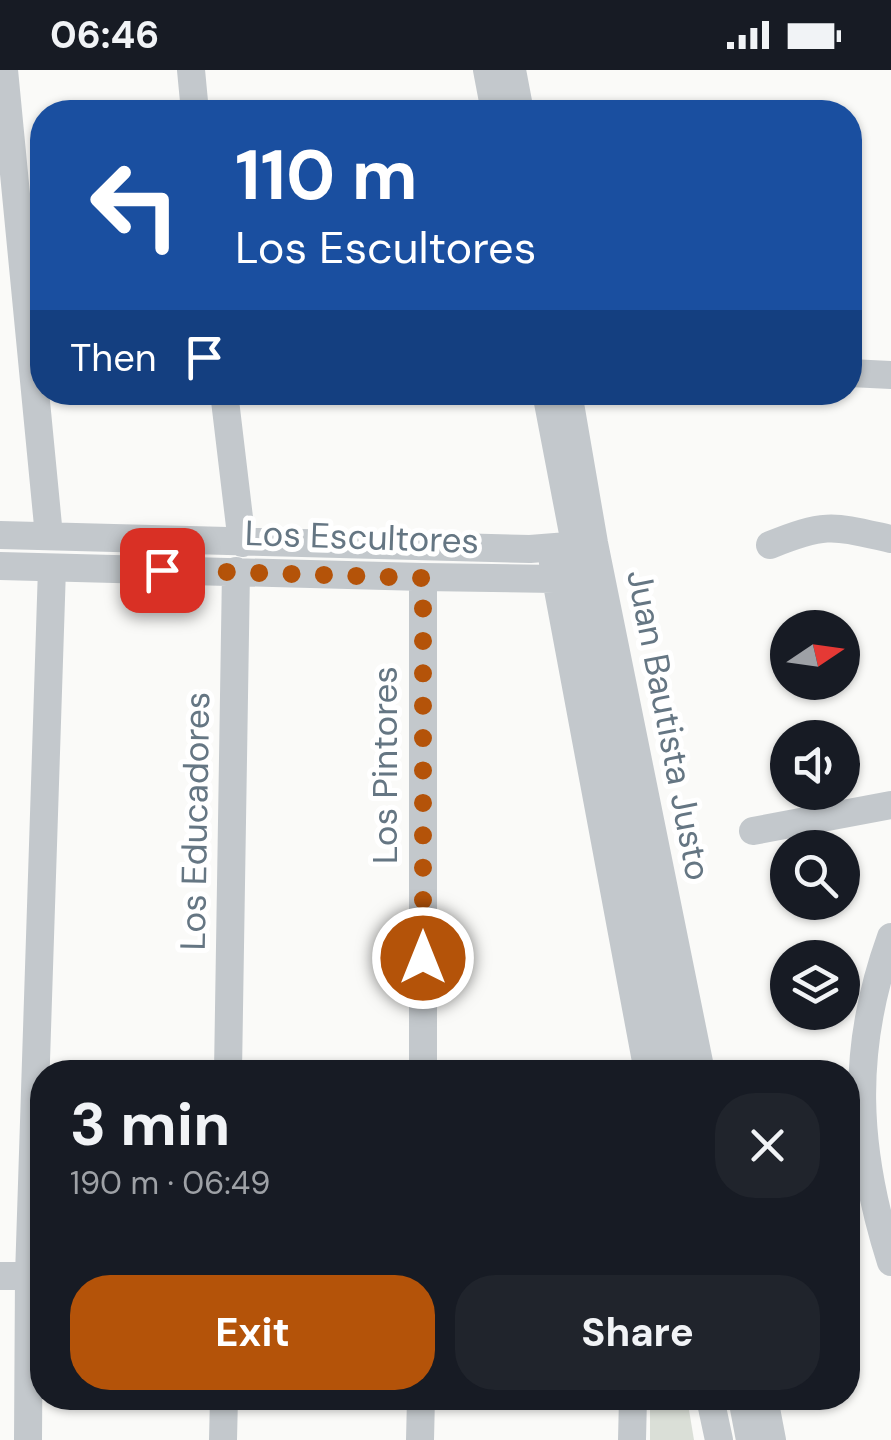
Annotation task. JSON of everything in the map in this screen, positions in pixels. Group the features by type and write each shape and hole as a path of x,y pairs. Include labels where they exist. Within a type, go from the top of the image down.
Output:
{"street":[{"path":"4,70 10,235 30,266"},
{"path":"191,70 194,100"},
{"path":"487,70 493,100"},
{"path":"512,70 518,100"},
{"path":"862,374 891,375"},
{"path":"41,405 49,536"},
{"path":"226,405 242,542"},
{"name":"Juan Bautista Justo","path":"548,405 674,1060"},
{"name":"Juan Bautista Justo","path":"568,405 573,546"},
{"path":"770,545 830,526 891,539"},
{"name":"Los Escultores","path":"0,535 573,546"},
{"path":"573,546 579,577"},
{"name":"Los Escultores","path":"0,566 423,578 579,577"},
{"path":"41,1060 52,568"},
{"name":"Los Educadores","path":"228,1060 236,571"},
{"name":"Juan Bautista Justo","path":"579,577 646,1060"},
{"name":"Juan Bautista Justo","path":"579,577 697,1060"},
{"name":"Los Pintores","path":"423,578 423,1060"},
{"path":"753,830 891,805"},
{"path":"890,1254 867,1164 860,1104 866,1026 891,937"},
{"path":"0,1276 30,1276"},
{"path":"28,1440 30,1399"},
{"path":"224,1410 224,1440"},
{"path":"420,1440 421,1410"},
{"path":"632,1440 633,1410"},
{"path":"713,1410 719,1440"},
{"path":"744,1410 750,1440"},
{"path":"766,1410 772,1440"}],"shaded area":[{"path":"650,1410 689,1410 694,1440 650,1440"}],"route":[{"path":"162,570 423,578 423,958"}]}
